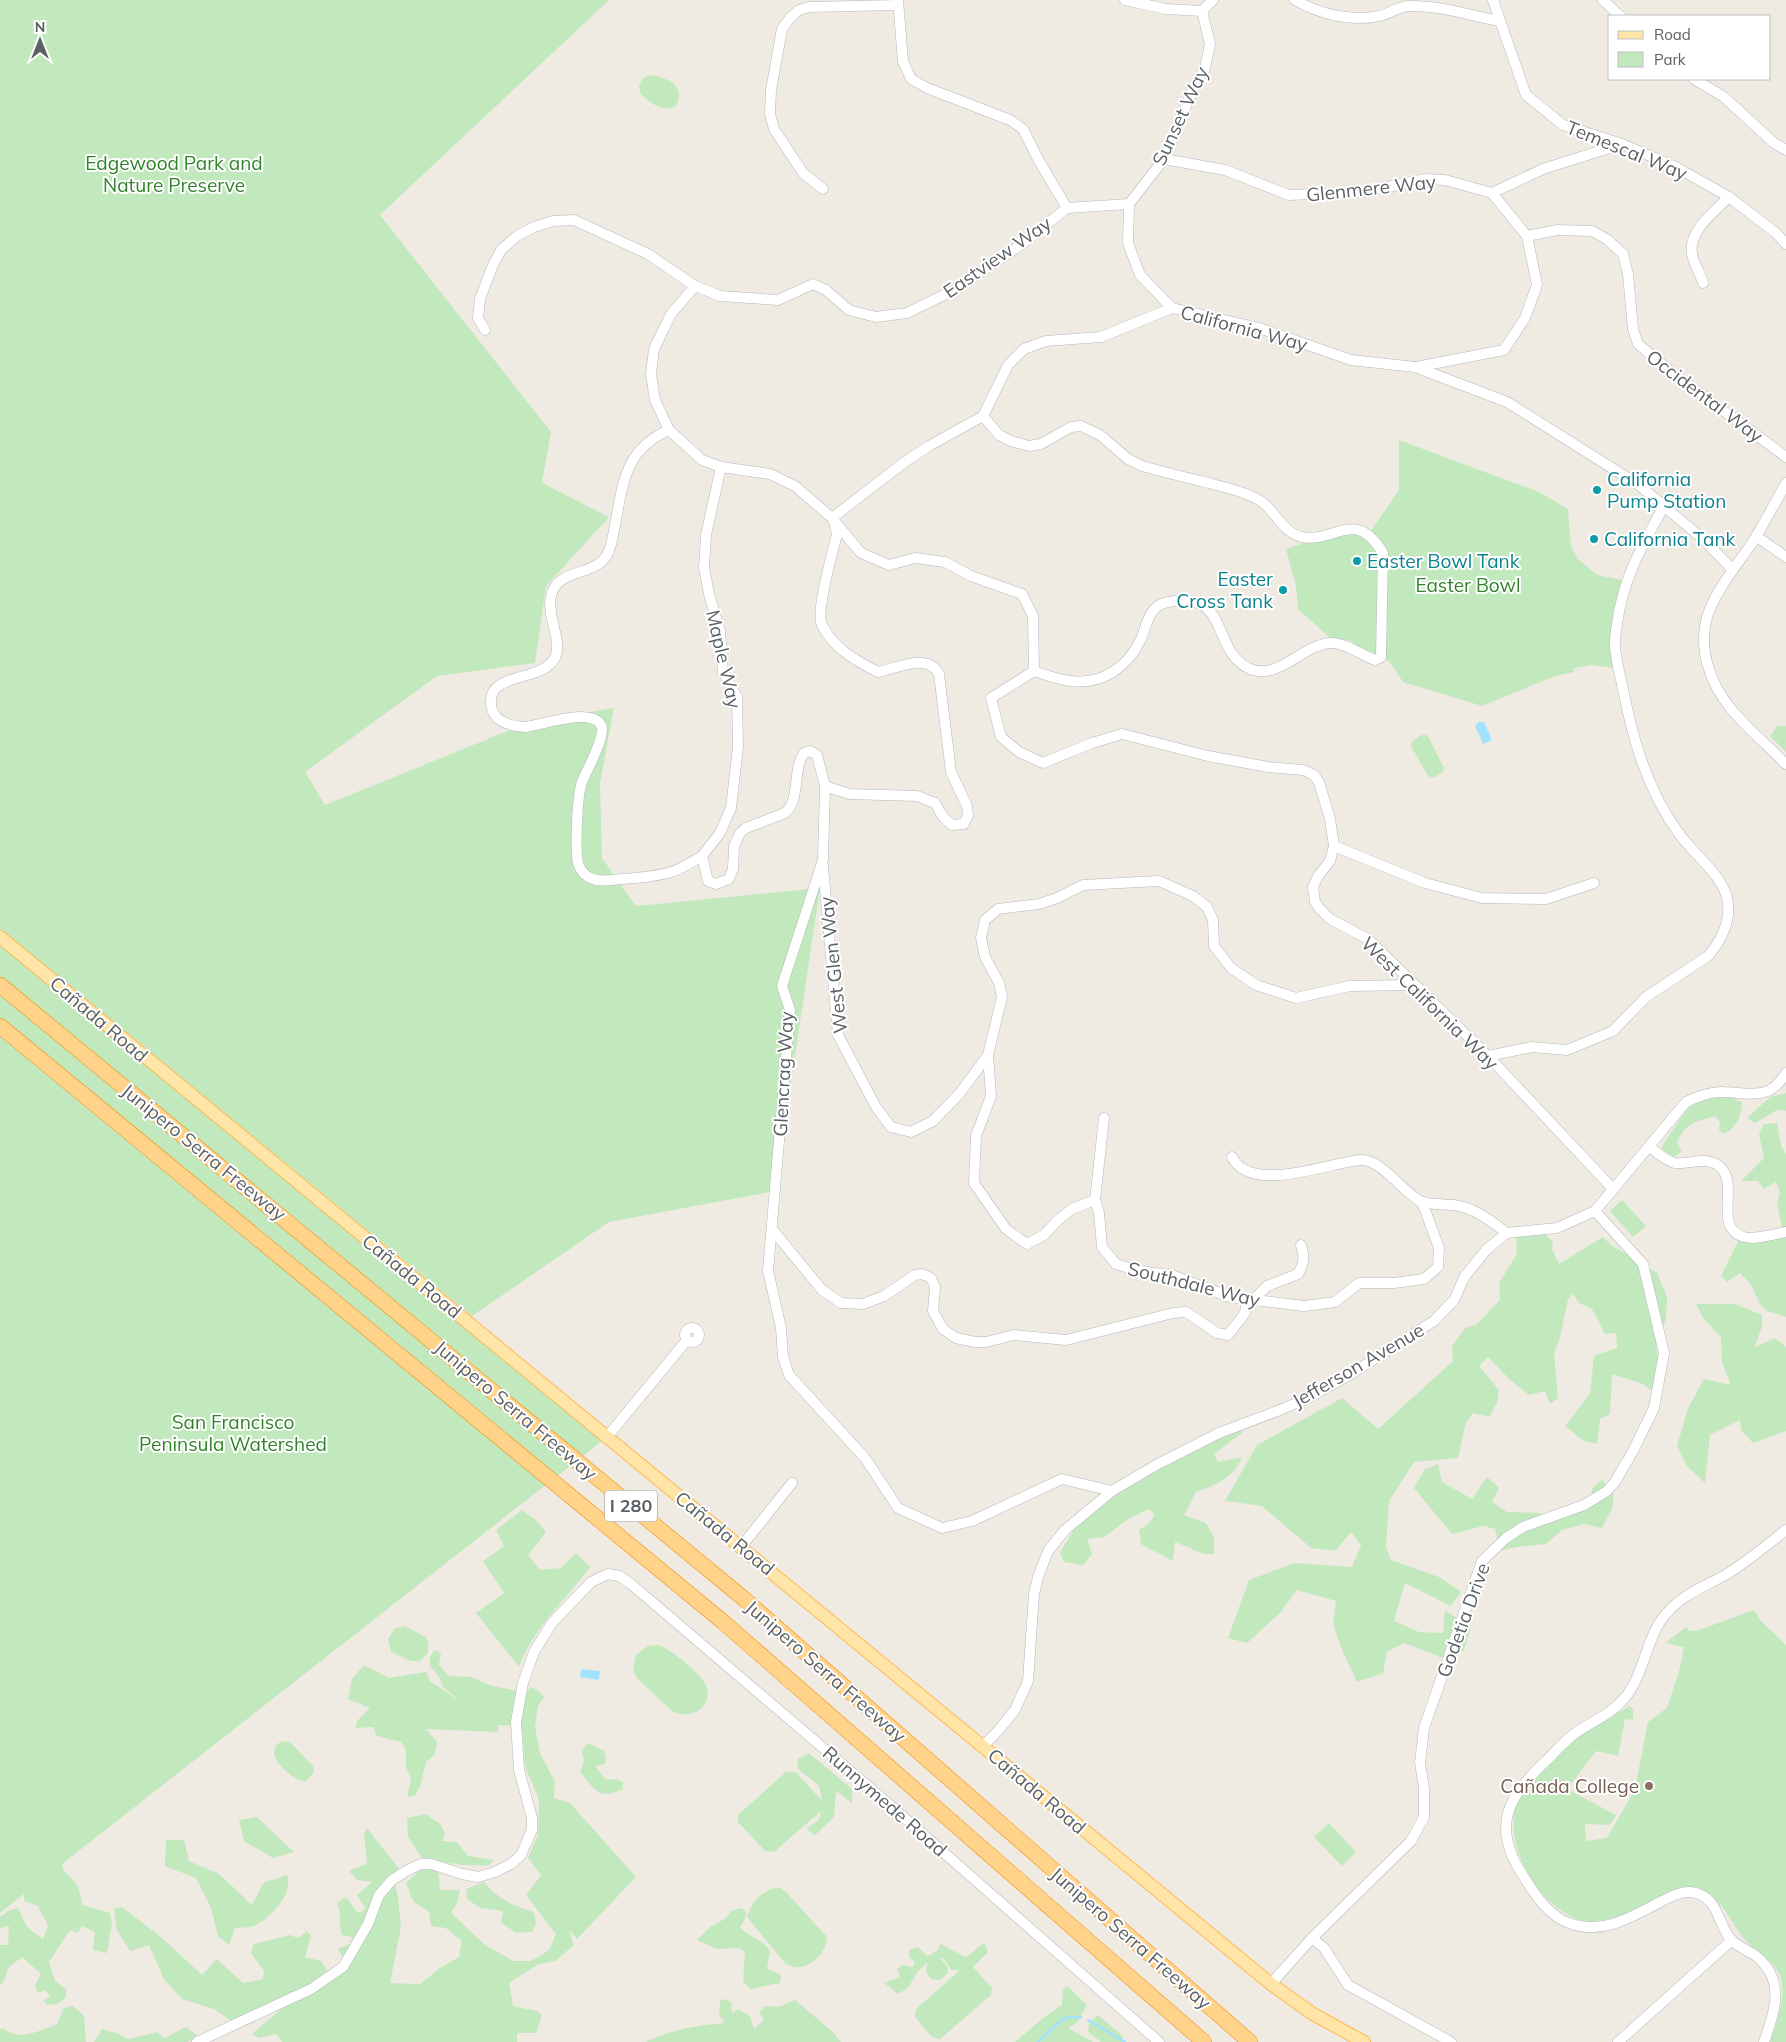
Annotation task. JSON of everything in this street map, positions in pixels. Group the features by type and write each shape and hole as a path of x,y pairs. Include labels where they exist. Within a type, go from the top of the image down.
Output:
{"highway":[{"name":"Junipero Serra Freeway","path":"0,985 750,1604 1250,2042"},
{"name":"Junipero Serra Freeway","path":"0,1026 722,1621 1204,2042"}],"main road":[{"name":"Cañada Road","path":"0,937 1271,1984 1305,2009 1364,2042"}],"street":[{"path":"1125,0 1166,9 1202,11 1213,0"},
{"path":"1295,0 1329,15 1365,18 1380,16 1406,6 1442,9 1498,21"},
{"name":"Temescal Way","path":"1493,0 1498,21 1526,95 1563,125 1622,144 1676,167 1728,197 1776,233 1786,244"},
{"path":"1603,0 1619,15"},
{"path":"823,189 802,173 771,123 771,90 782,29 799,10 809,7 898,2 903,61 911,78 927,88 1010,120 1023,130 1067,208 1129,204 1128,243 1140,275 1172,308"},
{"name":"Sunset Way","path":"1129,204 1164,159 1192,91 1205,68 1210,44 1202,11"},
{"path":"1696,80 1724,97 1774,143 1786,150"},
{"path":"1415,368 1504,350 1525,318 1537,284 1527,236 1492,193 1543,169 1622,144"},
{"name":"Glenmere Way","path":"1164,159 1224,170 1289,196 1364,192 1425,179 1444,180 1492,193"},
{"path":"1703,282 1699,268 1692,255 1692,239 1703,223 1728,197"},
{"name":"Eastview Way","path":"695,286 720,296 778,300 813,284 826,290 849,310 876,318 907,313 956,289 1022,244 1067,208"},
{"path":"485,330 478,318 480,299 492,267 501,250 517,236 534,227 553,221 574,220 648,254 695,286 671,314 654,349 651,374 655,400 669,430 702,460 721,467 770,474 795,486 832,518 861,553 889,565 915,558 945,562 971,576 1022,594 1033,616 1034,671"},
{"name":"Occidental Way","path":"1527,236 1557,230 1592,231 1608,240 1623,254 1628,274 1633,329 1638,344 1671,372 1786,458"},
{"name":"California Way","path":"982,416 1008,365 1024,349 1046,341 1101,337 1172,308 1259,328 1351,360 1415,368 1507,402 1639,485 1704,540 1733,570"},
{"path":"832,518 906,461 982,416 999,435 1011,441 1029,446 1041,444 1071,427 1080,426 1100,435 1128,459 1142,466 1240,491 1261,500 1281,523 1301,537 1313,537 1352,529 1366,533 1376,541 1383,553 1382,647 1381,657 1378,660 1366,657 1340,644 1332,643 1317,646 1272,670 1261,671 1249,668 1228,649 1218,622 1212,613 1203,606 1182,601 1160,604 1147,619 1141,638 1130,658 1106,677 1072,682 1034,671 991,698 1001,737 1019,752 1043,763 1092,743 1122,734 1208,756 1303,770 1314,775 1319,782 1330,819 1334,846 1425,883 1482,898 1546,899 1594,883"},
{"path":"669,430 654,436 642,447 632,461 624,479 612,542 602,563 568,575 554,588 550,606 556,642 555,658 543,670 500,684 492,694 491,705 498,719 516,726 526,726 571,717 597,721 601,725 600,739 582,782 579,795 578,856 582,872 587,876 599,880 655,876 672,872 702,856 708,881 716,884 729,879 733,869 734,846 740,832 789,810 800,760 804,753 810,751 817,755 825,786 849,794 917,796 934,803 943,817 952,825 964,824 968,815 952,772 939,674 936,668 929,663 917,662 878,672 854,660 836,643 821,624 820,608 837,534 832,518"},
{"name":"Maple Way","path":"702,856 720,832 731,808 738,747 737,697 723,672 720,631 709,594 704,567 706,535 721,467"},
{"path":"1786,483 1756,536 1717,595 1708,615 1705,636 1705,656 1709,673 1731,710 1786,764"},
{"path":"1488,1056 1532,1047 1567,1050 1612,1031 1646,997 1708,956 1715,949 1728,923 1730,910 1727,895 1718,880 1679,834 1649,782 1628,718 1614,646 1619,606 1632,564 1664,506"},
{"path":"1756,536 1786,557"},
{"name":"Glencrag Way","path":"825,786 823,860 782,986 790,1010 768,1271 781,1328 783,1357 789,1375 865,1458 898,1508 942,1528 972,1521 1062,1479 1112,1491"},
{"name":"West California Way","path":"1334,846 1330,861 1318,876 1313,887 1315,902 1319,908 1330,920 1368,939 1488,1056 1613,1189"},
{"name":"West Glen Way","path":"823,860 838,1035 871,1099 891,1127 910,1132 933,1121 960,1093 988,1054 1002,997 999,983 985,957 981,938 984,920 998,909 1038,904 1057,898 1083,885 1159,880 1193,896 1207,907 1213,920 1214,946 1231,968 1256,985 1296,998 1350,986 1414,985"},
{"path":"988,1054 991,1096 976,1136 974,1183 1006,1228 1027,1244 1044,1235 1072,1209 1095,1200"},
{"path":"1232,1157 1235,1163 1242,1168 1253,1173 1271,1175 1286,1175 1364,1160 1385,1172 1422,1202 1456,1205 1482,1214 1507,1233 1557,1228 1595,1211 1686,1102 1697,1096 1722,1092 1756,1095 1772,1088 1786,1073"},
{"name":"Southdale Way","path":"1104,1118 1095,1200 1099,1213 1102,1247 1116,1264 1135,1270 1174,1276 1230,1296 1304,1306 1335,1302 1359,1283 1394,1283 1424,1280 1438,1267 1439,1248 1422,1202"},
{"path":"1650,1147 1674,1163 1708,1161 1720,1166 1724,1171 1728,1185 1727,1217 1736,1233 1744,1237 1751,1237 1786,1232"},
{"name":"Godetia Drive","path":"1271,1984 1312,1938 1411,1841 1424,1817 1424,1788 1420,1763 1424,1728 1482,1561 1506,1538 1522,1527 1584,1506 1607,1491 1615,1482 1633,1451 1654,1408 1664,1353 1644,1264 1595,1211"},
{"path":"772,1230 822,1290 841,1303 864,1304 884,1296 915,1275 922,1274 931,1278 935,1287 933,1312 943,1329 956,1338 975,1342 986,1342 1014,1335 1066,1340 1173,1313 1186,1312 1217,1334 1228,1335 1244,1313 1250,1300 1267,1286 1298,1274 1304,1262 1301,1246"},
{"name":"Jefferson Avenue","path":"983,1746 998,1731 1014,1710 1028,1681 1034,1594 1038,1577 1048,1550 1065,1530 1112,1491 1219,1432 1310,1397 1346,1377 1434,1321 1454,1300 1465,1276 1482,1256 1507,1233"},
{"path":"607,1437 686,1340"},
{"path":"741,1547 792,1482"},
{"path":"1764,2042 1776,2004 1778,1990 1776,1981 1768,1966 1746,1948 1732,1940 1715,1907 1701,1895 1682,1892 1618,1923 1597,1928 1577,1926 1560,1919 1542,1902 1512,1859 1506,1835 1507,1814 1515,1794 1529,1776 1573,1735 1613,1710 1622,1701 1631,1690 1644,1662 1657,1626 1664,1616 1678,1601 1694,1589 1727,1573 1762,1550 1786,1530"},
{"name":"Runnymede Road","path":"197,2042 310,1989 343,1967 368,1924 379,1894 392,1880 408,1870 421,1864 431,1864 478,1877 495,1872 511,1864 521,1855 532,1830 532,1818 519,1770 516,1746 516,1722 523,1683 534,1652 552,1623 591,1582 603,1575 619,1576 631,1584 883,1799 1158,2042"},
{"path":"1312,1938 1324,1948 1348,1985 1451,2042"},
{"path":"1618,2042 1732,1940"}],"green space":[{"name":"Edgewood Park and Nature Preserve","path":"0,0 609,0 380,215 551,432 542,483 609,517 546,586 535,663 437,676 305,772 325,805 530,722 614,708 600,784 602,858 636,906 820,888 776,1183 781,1190 609,1222 472,1316 0,929"},
{"path":"651,75 670,81 677,89 679,94 675,107 656,106 640,93 639,86 643,78"},
{"name":"Easter Bowl","path":"1399,440 1539,492 1568,509 1571,546 1578,559 1597,575 1622,580 1612,623 1614,668 1592,665 1573,668 1574,672 1555,676 1482,706 1403,682 1389,661 1366,654 1351,641 1329,637 1298,609 1296,586 1286,549 1307,542 1356,533 1366,538 1399,490"},
{"path":"1777,726 1786,726 1786,752 1770,736"},
{"path":"1423,734 1428,736 1444,768 1443,772 1433,778 1428,776 1411,746 1412,741"},
{"name":"San Francisco Peninsula Watershed","path":"0,937 607,1437 62,1864 63,1870 77,1885 82,1905 110,1913 112,1924 107,1953 93,1950 95,1932 82,1926 77,1933 70,1930 49,1962 55,1981 66,1989 66,1997 57,2004 48,2005 43,2001 50,1997 46,1990 38,1993 35,1985 41,1974 22,1957 9,1967 0,1985 0,1945 8,1945 9,1926 0,1928 0,1917 8,1911 18,1908 27,1927 43,1939 48,1926 38,1906 24,1901 24,1894 0,1913"},
{"path":"1786,1093 1786,1111 1777,1110 1755,1123 1747,1118 1770,1097"},
{"path":"1709,1097 1733,1098 1742,1102 1741,1112 1732,1128 1724,1134 1719,1130 1720,1123 1715,1116 1692,1124 1684,1131 1677,1142 1682,1152 1673,1157 1661,1148 1686,1111 1695,1102"},
{"path":"1777,1123 1781,1145 1786,1154 1786,1227 1782,1227 1777,1204 1780,1193 1776,1182 1764,1189 1758,1181 1741,1181 1764,1158 1759,1134 1764,1124"},
{"path":"1622,1200 1646,1226 1633,1237 1610,1211"},
{"path":"1545,1234 1553,1242 1552,1249 1559,1264 1603,1237 1611,1245 1657,1273 1667,1297 1666,1320 1656,1342 1658,1363 1652,1391 1643,1384 1612,1374 1610,1414 1600,1419 1597,1444 1584,1441 1565,1426 1590,1394 1594,1356 1617,1348 1616,1333 1605,1334 1592,1309 1579,1303 1573,1294 1568,1299 1560,1338 1554,1352 1558,1398 1550,1404 1545,1391 1529,1395 1509,1379 1488,1357 1479,1366 1499,1390 1497,1403 1489,1417 1473,1413 1466,1422 1458,1458 1414,1462 1389,1501 1386,1547 1391,1560 1439,1577 1461,1592 1451,1606 1405,1583 1394,1621 1419,1632 1443,1633 1445,1611 1471,1626 1464,1651 1444,1658 1404,1643 1387,1652 1383,1673 1357,1682 1333,1624 1336,1601 1297,1590 1280,1613 1247,1643 1228,1638 1249,1580 1294,1563 1352,1567 1361,1545 1351,1532 1335,1551 1311,1548 1262,1506 1225,1501 1257,1445 1342,1398 1378,1429 1453,1361 1452,1346 1465,1328 1476,1325 1500,1300 1499,1283 1517,1254 1516,1238"},
{"path":"1786,1235 1786,1317 1767,1311 1760,1304 1751,1285 1740,1273 1727,1282 1721,1276 1738,1241"},
{"path":"1696,1304 1735,1304 1762,1315 1762,1326 1755,1347 1775,1338 1786,1347 1786,1431 1753,1443 1741,1430 1740,1420 1710,1435 1705,1483 1687,1466 1677,1446 1688,1408 1704,1379 1731,1385 1722,1362 1721,1337 1703,1318"},
{"path":"1231,1423 1243,1432 1214,1454 1218,1462 1242,1457 1239,1464 1224,1479 1196,1492 1184,1515 1206,1523 1214,1537 1214,1554 1204,1554 1175,1542 1173,1561 1141,1544 1139,1530 1149,1523 1155,1515 1149,1509 1127,1520 1104,1537 1087,1539 1092,1554 1083,1565 1064,1562 1060,1553 1074,1529 1114,1494"},
{"path":"1438,1464 1442,1482 1472,1499 1487,1477 1499,1488 1492,1502 1507,1512 1539,1513 1556,1519 1591,1508 1592,1488 1602,1480 1613,1492 1613,1507 1602,1528 1584,1524 1562,1530 1546,1544 1516,1547 1500,1551 1495,1529 1483,1526 1452,1534 1414,1488 1424,1470"},
{"path":"522,1510 537,1521 546,1532 528,1555 540,1570 561,1568 576,1553 590,1567 541,1627 519,1667 476,1613 504,1593 483,1561 504,1546 496,1530"},
{"name":"Cañada College","path":"1754,1610 1761,1621 1786,1645 1786,2042 1770,2042 1781,2005 1783,1990 1777,1969 1748,1943 1721,1905 1710,1894 1699,1888 1682,1888 1622,1915 1599,1922 1590,1922 1572,1917 1555,1906 1540,1891 1527,1872 1518,1852 1514,1831 1515,1811 1522,1793 1541,1770 1581,1734 1630,1706 1633,1710 1633,1720 1625,1719 1618,1756 1596,1751 1567,1789 1616,1815 1610,1825 1585,1824 1586,1841 1607,1838 1635,1789 1648,1722 1667,1708 1680,1668 1684,1647 1665,1643 1686,1627 1689,1631 1696,1631"},
{"path":"404,1626 426,1637 428,1653 420,1661 411,1661 391,1652 388,1639 394,1629"},
{"path":"659,1645 686,1664 705,1683 708,1696 706,1702 697,1711 685,1714 672,1711 637,1678 633,1669 636,1655 648,1646"},
{"path":"435,1650 441,1653 439,1665 449,1676 471,1677 489,1685 526,1693 530,1687 538,1690 544,1697 538,1706 535,1727 540,1753 555,1782 554,1798 570,1803 636,1877 577,1939 569,1930 574,1945 555,1961 539,1964 509,1983 513,2006 537,2011 542,2015 536,2033 517,2033 517,2042 282,2042 276,2034 259,2038 252,2034 280,2010 231,2021 214,2009 182,1999 164,1979 149,1945 130,1951 117,1930 114,1909 122,1907 162,1938 202,1975 217,1959 243,1983 263,1979 264,1971 251,1953 254,1944 290,1935 298,1938 307,1931 311,1936 305,1957 321,1961 333,1979 348,1966 338,1949 351,1943 352,1937 342,1935 340,1912 337,1903 346,1897 358,1913 366,1909 357,1895 372,1882 357,1880 349,1871 367,1864 364,1834 367,1828 400,1870 394,1877 401,1927 390,1983 420,1984 440,1968 459,1957 462,1941 446,1928 431,1926 429,1912 413,1901 406,1883 420,1870 438,1869 440,1890 460,1890 458,1901 451,1913 484,1944 513,1961 531,1961 549,1950 556,1934 526,1895 541,1875 528,1858 538,1835 539,1800 525,1766 522,1726 498,1725 498,1732 426,1729 437,1742 435,1754 426,1762 420,1787 415,1795 408,1797 411,1779 406,1768 406,1750 401,1742 377,1736 373,1727 355,1728 358,1720 370,1708 348,1699 352,1679 364,1665 389,1678 426,1672 430,1681 461,1702 442,1686 439,1677 430,1666 430,1657"},
{"path":"283,1741 290,1742 313,1766 314,1772 305,1782 286,1771 276,1758 274,1752 276,1746"},
{"path":"588,1743 604,1751 606,1757 605,1764 595,1766 606,1780 616,1779 623,1782 623,1789 608,1794 598,1792 580,1772 584,1760 582,1750"},
{"path":"809,1753 852,1789 852,1803 836,1791 834,1817 814,1836 807,1828 819,1820 821,1811 774,1852 765,1851 738,1822 738,1815 786,1772 796,1772 822,1801 819,1786 798,1769 797,1759"},
{"path":"426,1814 440,1824 445,1833 442,1841 457,1842 468,1856 494,1860 489,1865 463,1865 421,1857 408,1837 407,1818"},
{"path":"257,1817 294,1852 273,1858 244,1841 239,1820"},
{"path":"1329,1823 1356,1852 1342,1866 1314,1837"},
{"path":"166,1840 184,1840 189,1861 219,1874 252,1905 263,1883 287,1875 287,1890 278,1906 265,1919 251,1927 235,1928 229,1945 218,1936 211,1908 196,1878 165,1866"},
{"path":"484,1882 506,1901 534,1912 536,1924 532,1932 517,1933 501,1923 503,1911 480,1908 467,1899 466,1889"},
{"path":"774,1888 781,1888 786,1892 827,1937 823,1951 806,1965 799,1967 785,1963 747,1917 757,1899"},
{"path":"742,1908 746,1912 745,1919 740,1927 770,1951 767,1969 781,1975 780,1983 750,1989 743,1981 745,1952 739,1948 716,1949 697,1940 710,1927 726,1918 731,1911"},
{"path":"984,1943 988,1952 973,1967 992,1988 991,1995 940,2039 932,2037 915,2017 916,2009 960,1970 951,1970 943,1958 941,1959 947,1966 948,1973 940,1980 929,1977 926,1969 928,1962 918,1971 908,1988 898,1994 884,1983 900,1977 897,1969 902,1965 913,1967 915,1962 909,1958 909,1950 918,1947 927,1956 937,1951 941,1944 966,1957"},
{"path":"1067,1986 1087,2005 1077,2023 1068,2028 1093,2042 1015,2042 1043,2018 1062,2005 1063,1989"},
{"path":"725,1999 731,2002 732,2013 738,2009 750,2016 754,2029 764,2020 759,2013 765,2006 779,2007 795,2000 834,2033 841,2042 646,2042 684,2029 725,2023 719,2015 720,2001"},
{"path":"73,2006 84,2016 86,2042 0,2042 0,2029 3,2028 9,2032 22,2035 36,2032 57,2024 64,2008"},
{"path":"1098,2015 1123,2036 1121,2042 1101,2042 1088,2032 1089,2023"},
{"path":"186,2027 198,2036 195,2040 186,2042 94,2042 102,2029 129,2039 157,2032 164,2038"}],"water":[{"path":"1479,722 1484,722 1492,740 1483,744 1475,726"},
{"path":"581,1669 600,1671 599,1680 580,1677"}],"waterway":[{"path":"1038,2042 1064,2018 1081,2017"},
{"path":"1088,2020 1125,2042"}],"place":[{"name":"California Pump Station","path":"1597,490"},
{"name":"California Tank","path":"1594,539"},
{"name":"Easter Bowl Tank","path":"1357,561"},
{"name":"Easter Cross Tank","path":"1283,590"},
{"name":"Cañada College","path":"1649,1786"}]}
